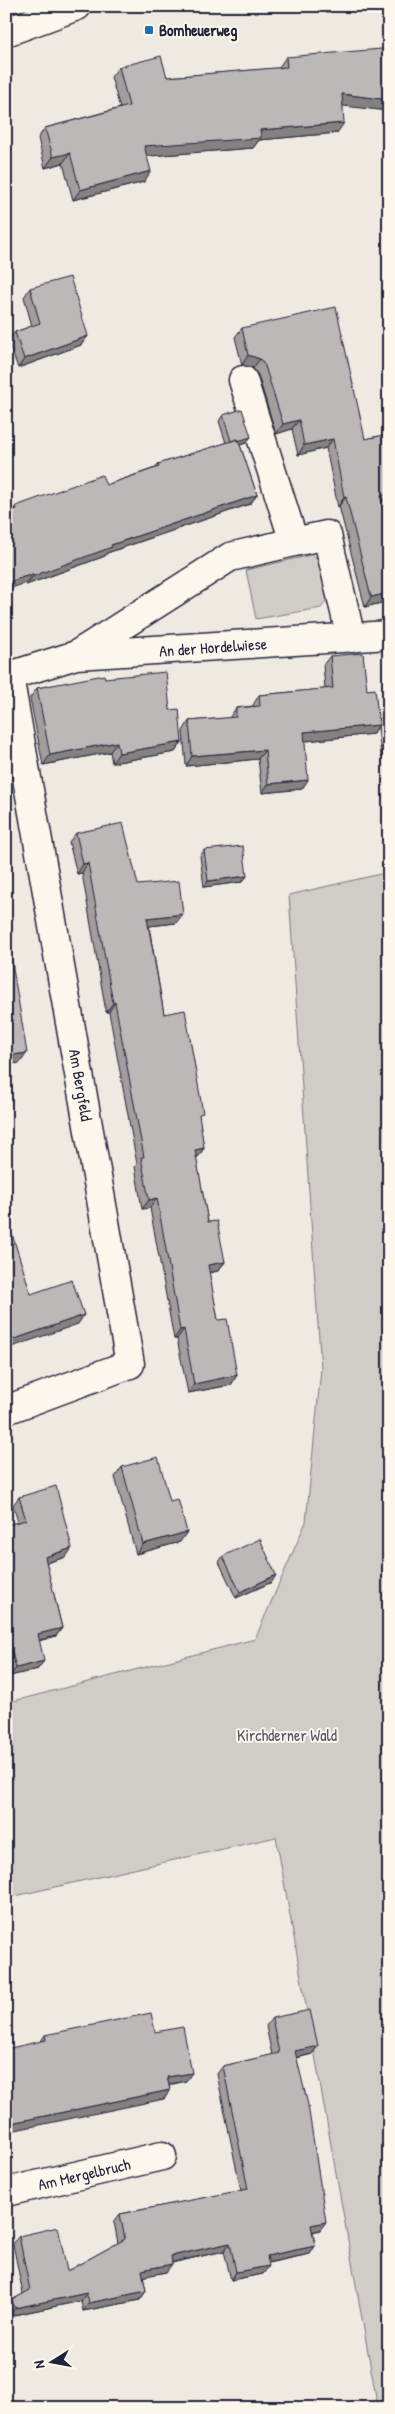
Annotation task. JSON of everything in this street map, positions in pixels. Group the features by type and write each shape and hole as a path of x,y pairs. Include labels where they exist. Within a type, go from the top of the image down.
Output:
{"street":[{"path":"6,32 77,6"},
{"path":"243,380 294,542"},
{"name":"An der Hordelwiese","path":"76,655 230,557 327,535 350,638"},
{"name":"An der Hordelwiese","path":"7,676 76,655 389,635"},
{"name":"Am Bergfeld","path":"6,1410 130,1364 7,676"},
{"name":"Am Mergelbruch","path":"6,2192 162,2156"}],"green space":[{"path":"311,555 318,558 327,600 321,608 256,619 246,570"},
{"name":"Kirchderner Wald","path":"389,872 389,2408 378,2408 276,1837 6,1898 6,1703 255,1639 306,1522 321,1369 289,895"}],"building":[{"path":"381,49 389,50 389,100 342,94 344,123 260,130 261,138 144,146 151,171 80,190 70,153 53,157 45,128 129,106 119,67 161,56 167,77 287,67 286,57"},
{"path":"70,277 88,336 24,359 15,332 40,323 30,288"},
{"path":"336,307 365,439 389,434 389,492 381,497 389,530 389,593 371,597 346,497 344,497 333,439 304,445 299,420 283,424 265,366 260,359 248,355 242,328"},
{"path":"242,409 251,437 231,441 223,415"},
{"path":"238,439 257,495 111,545 112,547 33,576 32,574 6,583 6,513 17,509 16,506 102,475 106,485 159,467 158,464"},
{"path":"363,653 367,690 375,689 379,725 304,732 308,780 268,784 265,750 192,756 189,721 236,717 236,708 260,706 259,695 333,688 330,656"},
{"path":"166,672 170,710 179,709 182,742 119,753 117,742 50,755 37,688 104,675 105,678"},
{"path":"384,712 389,712 389,747 388,747"},
{"path":"123,823 138,885 179,881 183,914 147,918 164,1014 185,1010 203,1113 199,1114 204,1148 195,1150 208,1222 217,1221 225,1262 208,1265 218,1320 227,1319 237,1375 194,1384 184,1329 180,1330 157,1198 149,1200 141,1157 144,1157 115,1002 113,1003 88,863 83,864 76,833"},
{"path":"243,846 247,876 208,881 204,850"},
{"path":"6,926 27,1053 6,1056"},
{"path":"12,1234 31,1294 72,1280 84,1315 6,1342 6,1236"},
{"path":"158,1457 170,1501 178,1499 187,1532 143,1544 122,1467"},
{"path":"56,1486 72,1548 45,1557 62,1628 38,1634 44,1661 16,1668 6,1628 6,1525 26,1520 19,1497"},
{"path":"260,1539 276,1575 240,1592 223,1556"},
{"path":"310,2010 318,2046 295,2051 308,2105 326,2222 311,2225 315,2246 267,2256 269,2266 236,2272 230,2243 171,2256 172,2264 142,2270 146,2291 89,2303 87,2293 15,2308 12,2300 30,2290 19,2236 58,2227 67,2271 125,2239 120,2214 248,2189 223,2066 279,2053 272,2018"},
{"path":"151,2013 155,2032 183,2027 192,2073 167,2077 170,2090 6,2124 6,2049 46,2040 45,2035"}],"place":[{"name":"Bomheuerweg","path":"149,30"}]}
